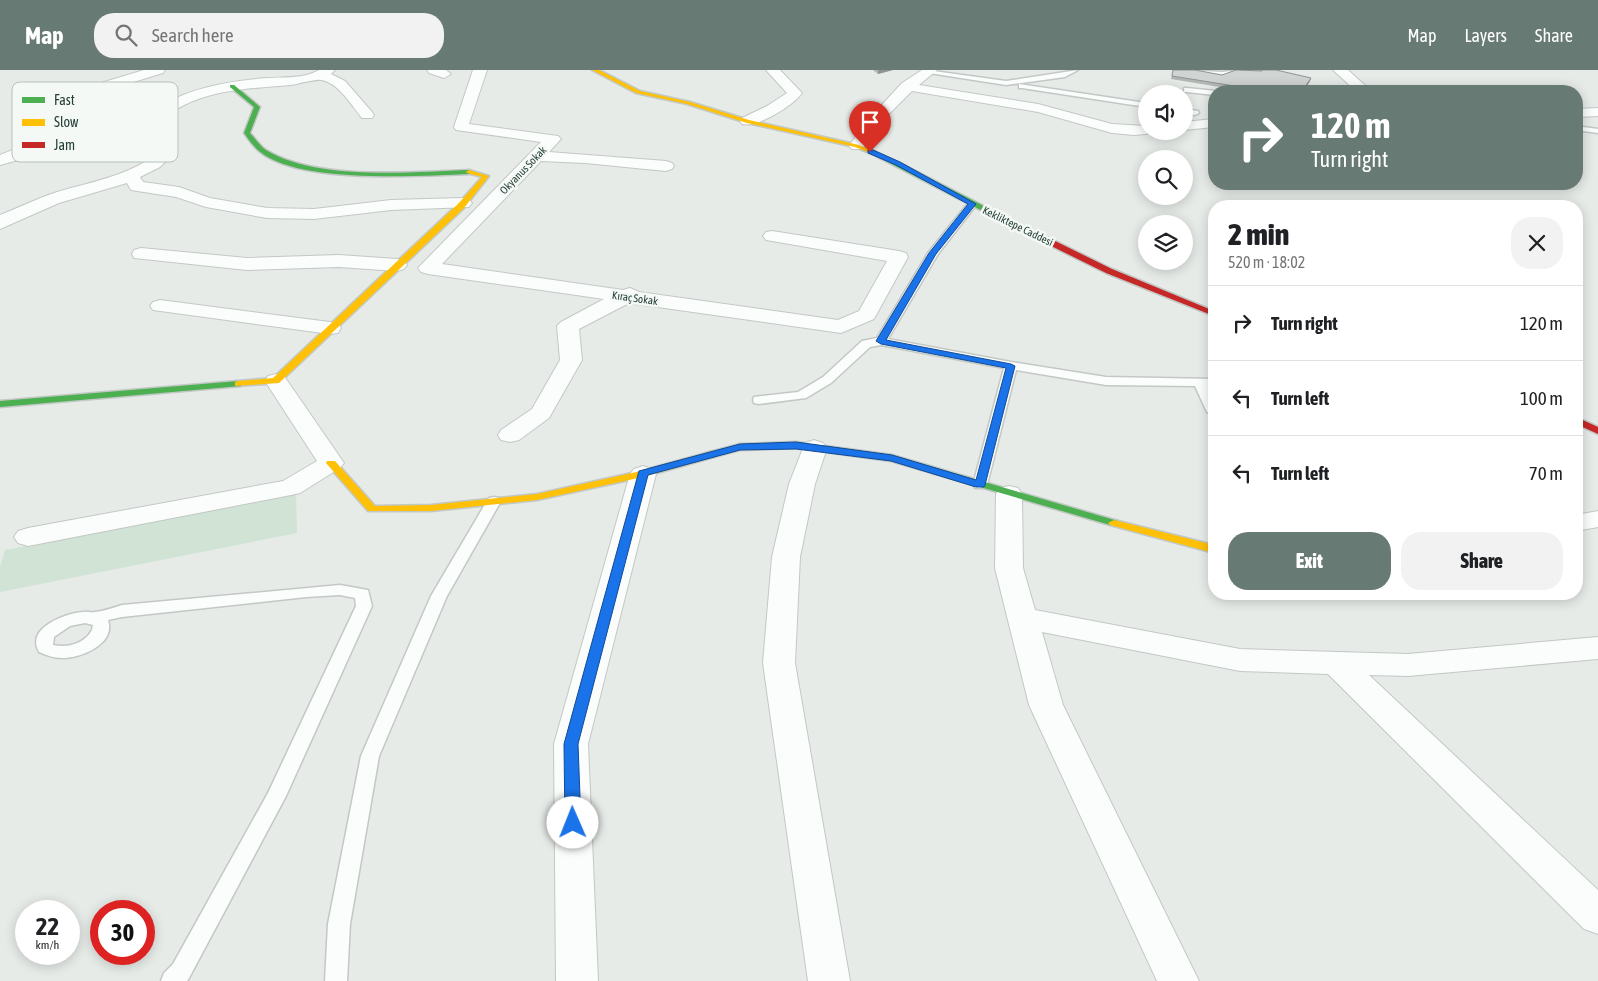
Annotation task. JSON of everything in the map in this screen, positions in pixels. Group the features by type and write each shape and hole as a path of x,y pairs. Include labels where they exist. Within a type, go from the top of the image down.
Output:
{"street":[{"path":"120,82 158,70"},
{"name":"Okyanus Sokak","path":"428,268 553,139 461,127 480,70"},
{"name":"Kekliktepe Caddesi","path":"595,70 638,92 688,104 748,122 857,146 898,164 972,204 1109,271 1208,312"},
{"path":"748,122 767,114 795,92 773,70"},
{"path":"1340,70 1357,85"},
{"path":"857,146 873,122 907,86 929,71"},
{"path":"178,104 232,86 291,81 325,72 340,84 367,116"},
{"path":"178,91 220,74"},
{"path":"0,404 276,381 396,265 426,240 464,203 486,176 474,171 444,174 354,173 313,168 285,162 266,154 253,145 247,133 257,107 251,100 240,94 232,86"},
{"path":"907,86 938,94 1011,103 1058,112 1117,131 1138,130"},
{"path":"1583,113 1598,112"},
{"path":"1193,125 1208,124"},
{"path":"536,156 585,158 666,166"},
{"path":"0,224 4,220 58,198 115,182 154,162"},
{"path":"131,175 137,186 179,192 206,202 267,214 314,214 391,205 464,203"},
{"name":"Kıraç Sokak","path":"428,268 841,327 867,315 899,257 772,236"},
{"path":"141,254 247,264 339,261 396,265"},
{"path":"510,435 541,414 571,360 568,326 649,286"},
{"path":"160,306 330,328"},
{"path":"276,381 331,464 372,509 431,508 537,497 643,474 740,447 796,446 892,458 995,489 1208,547"},
{"path":"1583,424 1598,431"},
{"path":"814,448 802,484 786,557 779,663 829,981"},
{"path":"28,537 292,487 331,464"},
{"path":"577,981 571,744 643,474"},
{"path":"995,489 1009,568 1046,705 1178,981"},
{"path":"1583,522 1598,519"},
{"path":"1023,618 1240,660 1408,665 1598,648"},
{"path":"1336,662 1598,916"}],"lane":[{"path":"1006,83 1065,75 1074,70"},
{"path":"1191,70 1222,74 1236,70"},
{"path":"929,71 1138,104"},
{"path":"1193,91 1208,93"},
{"path":"1583,129 1598,131"},
{"path":"881,341 932,253 972,204"},
{"path":"759,400 801,395 828,380 866,344 881,341 1011,366 1106,381 1208,383"},
{"path":"995,489 1011,366"},
{"path":"1199,382 1208,400"},
{"path":"336,981 339,924 370,756 439,596 494,501"},
{"path":"94,618 122,611 306,592 340,590 362,594 364,606 276,796 181,971 172,981"}],"green space":[{"path":"296,494 297,533 0,592 0,567 5,550"}],"building":[{"path":"1173,70 1195,70 1222,75 1236,70 1276,70 1311,78 1306,85 1228,85 1172,76"}],"traffic: fast":[{"path":"232,86 257,107 247,133 262,150 285,162 315,169 348,173 416,174 469,172"},
{"path":"870,151 1042,238"},
{"path":"0,404 238,384"},
{"path":"710,455 740,447 796,445 892,458 1114,523"}],"traffic: slow":[{"path":"595,70 638,92 688,103 747,121 857,146 870,151"},
{"path":"238,384 276,381 461,206 486,176 469,172"},
{"path":"331,463 372,509 431,508 537,497 643,474 710,455"},
{"path":"1114,523 1208,547"}],"traffic: jam":[{"path":"1042,238 1109,271 1208,312"},
{"path":"1583,424 1598,431"}],"route":[{"path":"573,823 571,744 643,474 740,447 796,446 892,458 980,485 1011,366 881,341 932,253 972,204 898,164 870,152"}]}
